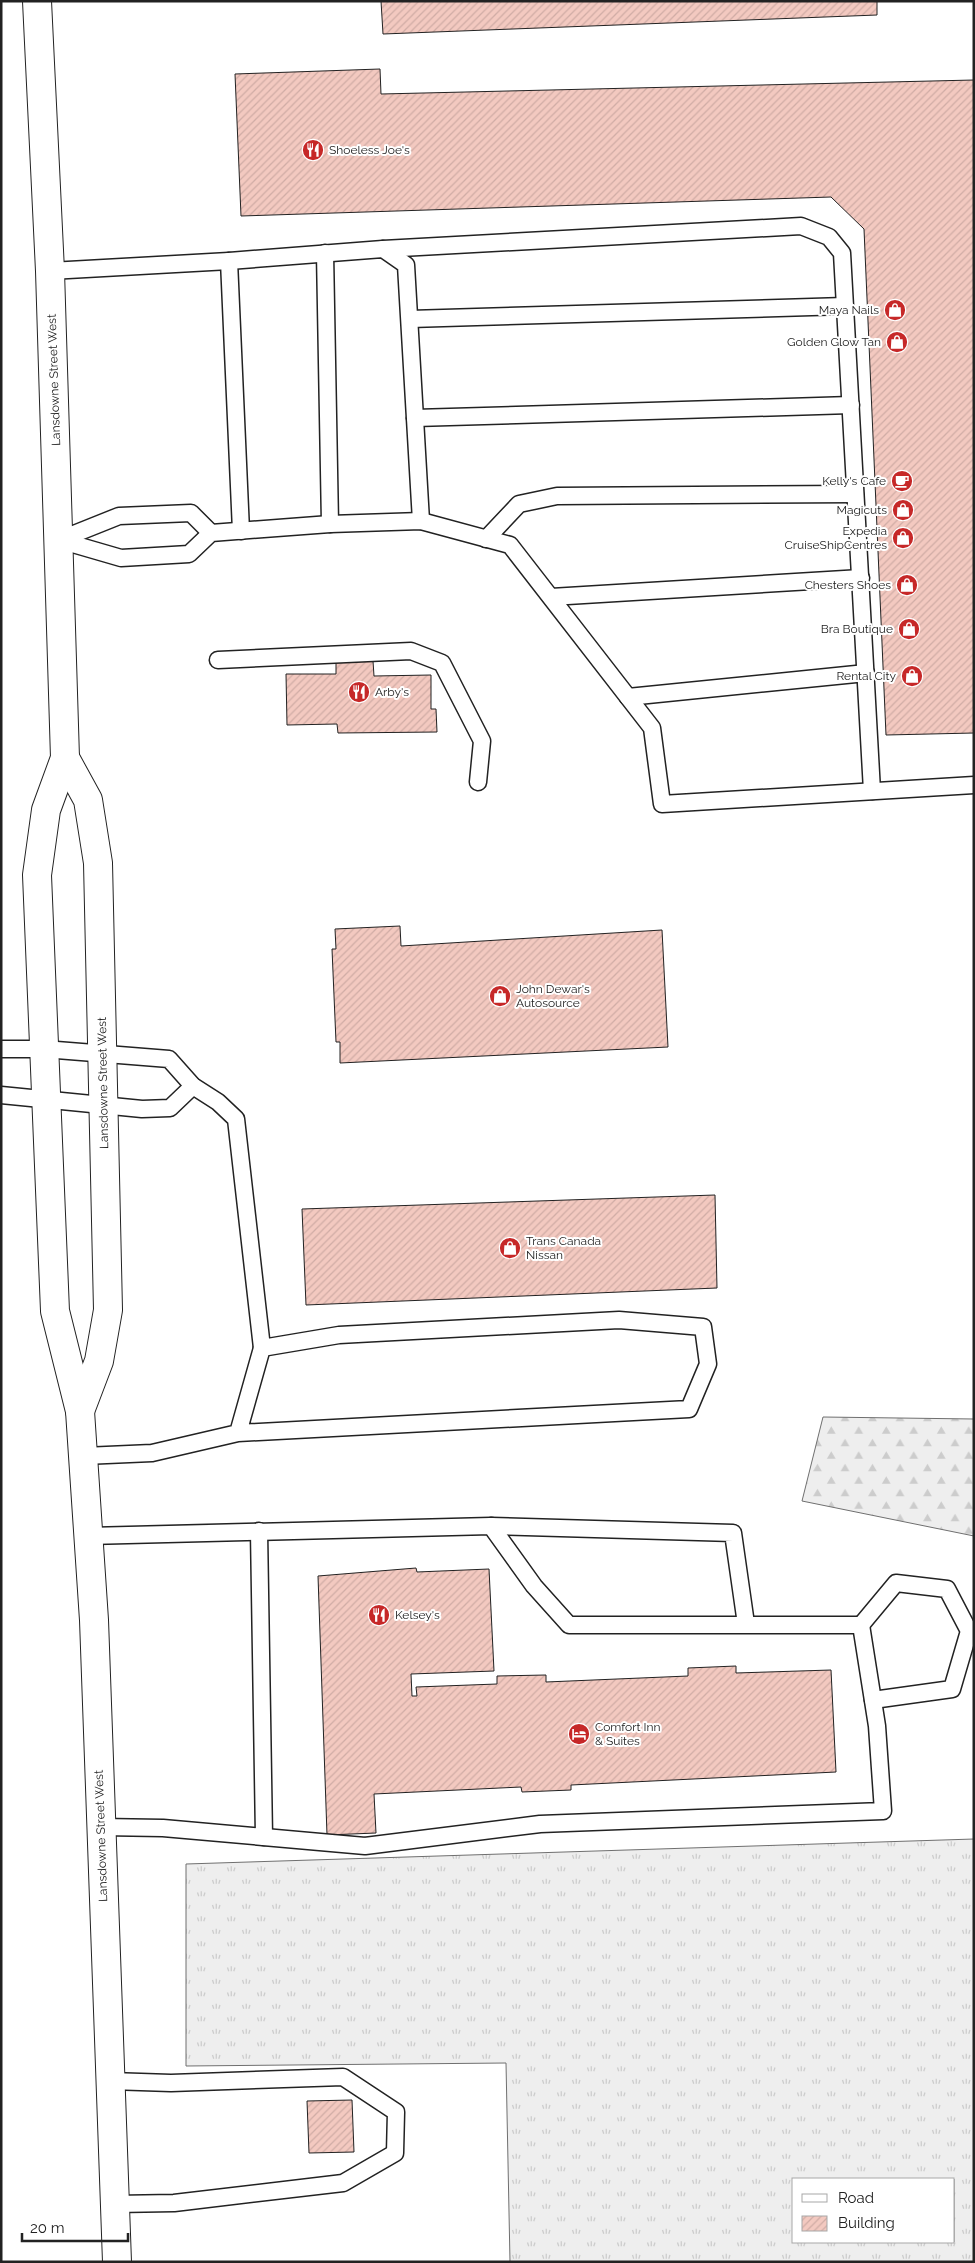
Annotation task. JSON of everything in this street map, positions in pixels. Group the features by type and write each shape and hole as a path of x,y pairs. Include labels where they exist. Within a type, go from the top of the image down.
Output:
{"main road":[{"name":"Lansdowne Street West","path":"37,1 50,271 65,758 46,810 37,875 55,1312 80,1411 84,1456 101,1827 117,2262"},
{"name":"Lansdowne Street West","path":"65,758 88,800 98,863 108,1310 99,1361 80,1411"}],"lane":[{"path":"50,271 229,261 383,248 801,226 829,237 842,253 872,791"},
{"path":"383,248 406,265 421,521"},
{"path":"325,253 330,524"},
{"path":"229,261 241,531"},
{"path":"410,319 845,306"},
{"path":"415,418 850,405"},
{"path":"486,539 519,504 557,496 856,494"},
{"path":"59,540 119,516 191,513 211,533"},
{"path":"59,540 121,558 188,554 211,533 330,524 421,521 510,545 652,728 662,804 974,785"},
{"path":"550,597 861,578"},
{"path":"218,660 411,651 442,663 482,741 478,782"},
{"path":"628,697 866,673"},
{"path":"1,1049 44,1049 169,1059 193,1086 218,1102 236,1119 262,1348 238,1433"},
{"path":"1,1095 142,1109 170,1108 193,1086"},
{"path":"84,1456 152,1453 238,1433 689,1409 708,1364 703,1326 619,1320 339,1335 262,1348"},
{"path":"88,1536 490,1526 733,1532 746,1624"},
{"path":"490,1526 534,1586 569,1625 861,1625"},
{"path":"259,1531 264,1837"},
{"path":"101,1827 163,1828 366,1846 540,1824 883,1811 878,1726 873,1700 861,1625 896,1583 947,1589 969,1631 952,1689 873,1700"},
{"path":"110,2081 171,2083 343,2077 396,2112 395,2153 343,2183 174,2203 115,2204"}],"green space":[{"path":"823,1417 974,1419 974,1536 802,1501"},
{"path":"974,1839 974,2262 510,2262 506,2063 186,2066 186,1864"}],"building":[{"path":"381,1 877,1 877,15 383,34"},
{"path":"380,69 381,94 974,80 974,733 886,735 864,229 831,197 241,216 235,74"},
{"name":"Arby's","path":"373,661 374,676 431,675 431,709 436,709 437,732 338,733 337,724 287,725 286,674 336,674 336,662"},
{"name":"John Dewar's Autosource","path":"400,926 401,946 662,930 668,1047 340,1063 340,1042 336,1042 332,949 336,949 335,929"},
{"name":"Trans Canada Nissan","path":"715,1195 717,1288 306,1305 302,1209"},
{"name":"Comfort Inn & Suites","path":"416,1568 417,1572 489,1569 494,1671 411,1674 412,1696 417,1696 416,1687 497,1684 497,1676 546,1675 546,1682 688,1676 688,1668 736,1666 736,1673 831,1670 836,1772 571,1785 571,1790 522,1792 521,1787 374,1794 376,1833 327,1835 318,1576"},
{"path":"352,2100 354,2152 309,2153 307,2101"}],"place":[{"name":"Shoeless Joe's","path":"313,150"},
{"name":"Maya Nails","path":"895,310"},
{"name":"Golden Glow Tan","path":"897,342"},
{"name":"Kelly's Cafe","path":"902,481"},
{"name":"Magicuts","path":"903,510"},
{"name":"Expedia CruiseShipCentres","path":"903,538"},
{"name":"Chesters Shoes","path":"907,585"},
{"name":"Bra Boutique","path":"909,629"},
{"name":"Rental City","path":"912,676"},
{"name":"Arby's","path":"359,692"},
{"name":"John Dewar's Autosource","path":"500,996"},
{"name":"Trans Canada Nissan","path":"510,1248"},
{"name":"Kelsey's","path":"379,1615"},
{"name":"Comfort Inn & Suites","path":"579,1734"}]}
